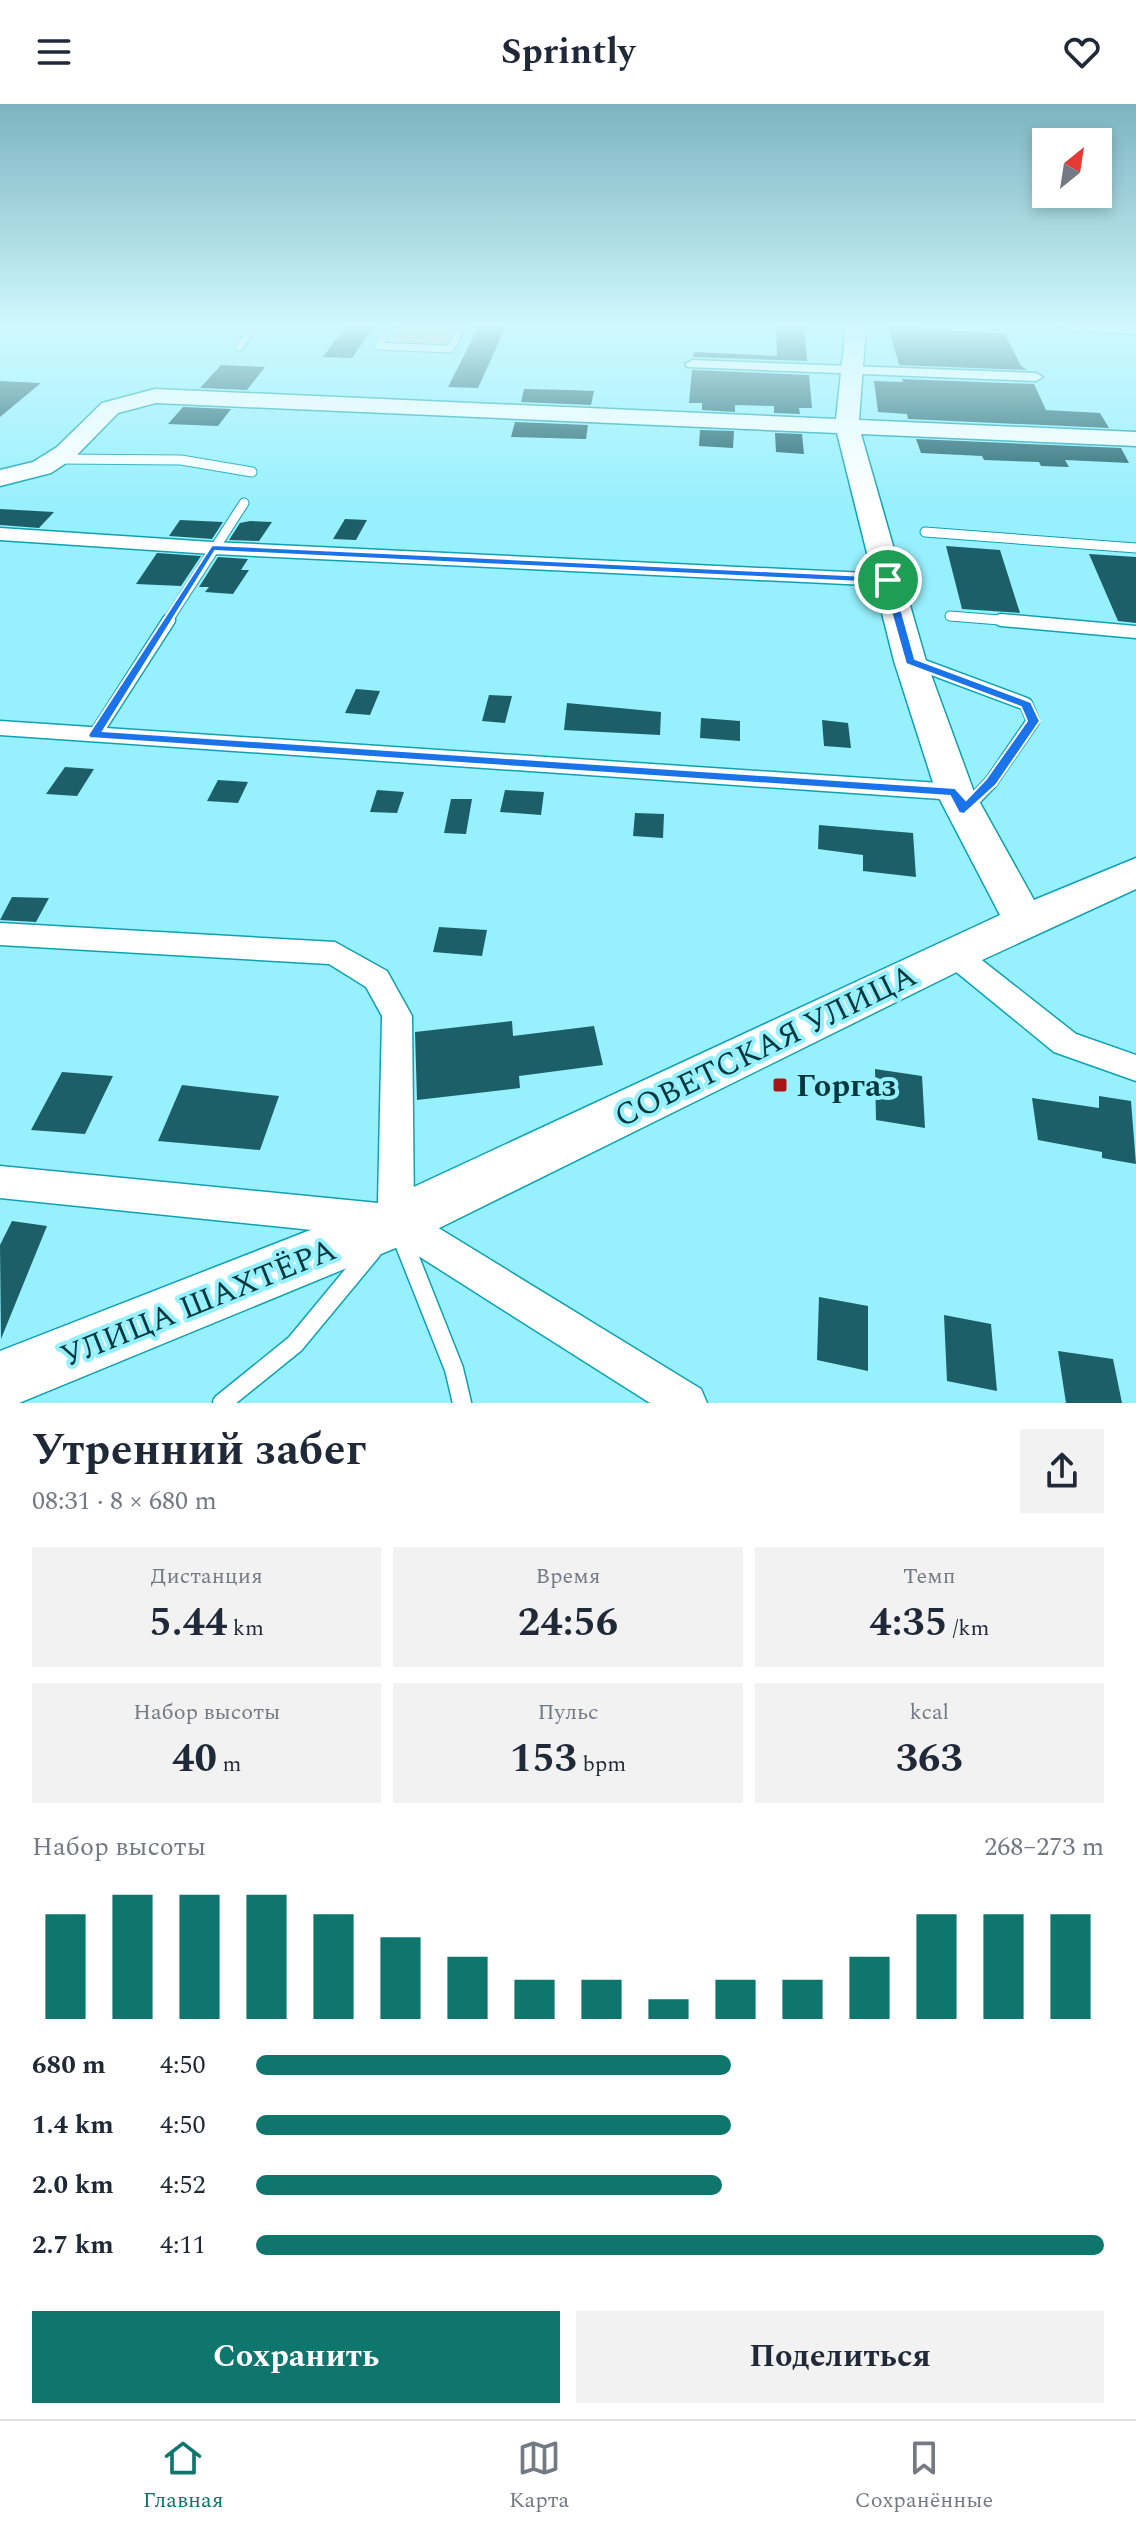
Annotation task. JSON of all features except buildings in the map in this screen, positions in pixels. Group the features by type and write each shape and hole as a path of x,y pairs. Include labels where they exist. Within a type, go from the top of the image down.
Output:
{"street":[{"path":"850,387 847,426 910,661 959,801 1025,922"},
{"path":"0,478 42,468 110,408 155,396 1136,439"},
{"path":"0,534 212,548 888,580"},
{"path":"0,728 959,801"},
{"name":"СОВЕТСКАЯ УЛИЦА","path":"396,1222 954,954 1136,872"},
{"path":"0,934 335,953 377,979 397,1016 396,1222"},
{"path":"954,954 1065,1043 1136,1068"},
{"path":"0,1182 396,1222 687,1403"},
{"name":"УЛИЦА ШАХТЁРА","path":"0,1381 396,1222"}],"lane":[{"path":"55,459 135,459 233,466 252,472"},
{"path":"95,735 212,548 244,503"},
{"path":"925,532 1136,548"},
{"path":"950,616 1136,632"},
{"path":"910,661 1026,704 1033,721 991,782 959,801"},
{"path":"222,1403 295,1344 396,1222 454,1369 462,1403"}],"place":[{"name":"Горгаз","path":"780,1085"}],"route":[{"path":"212,548 888,580 910,661 1026,704 1033,721 991,782 964,810 955,792 95,735 212,548"}]}
